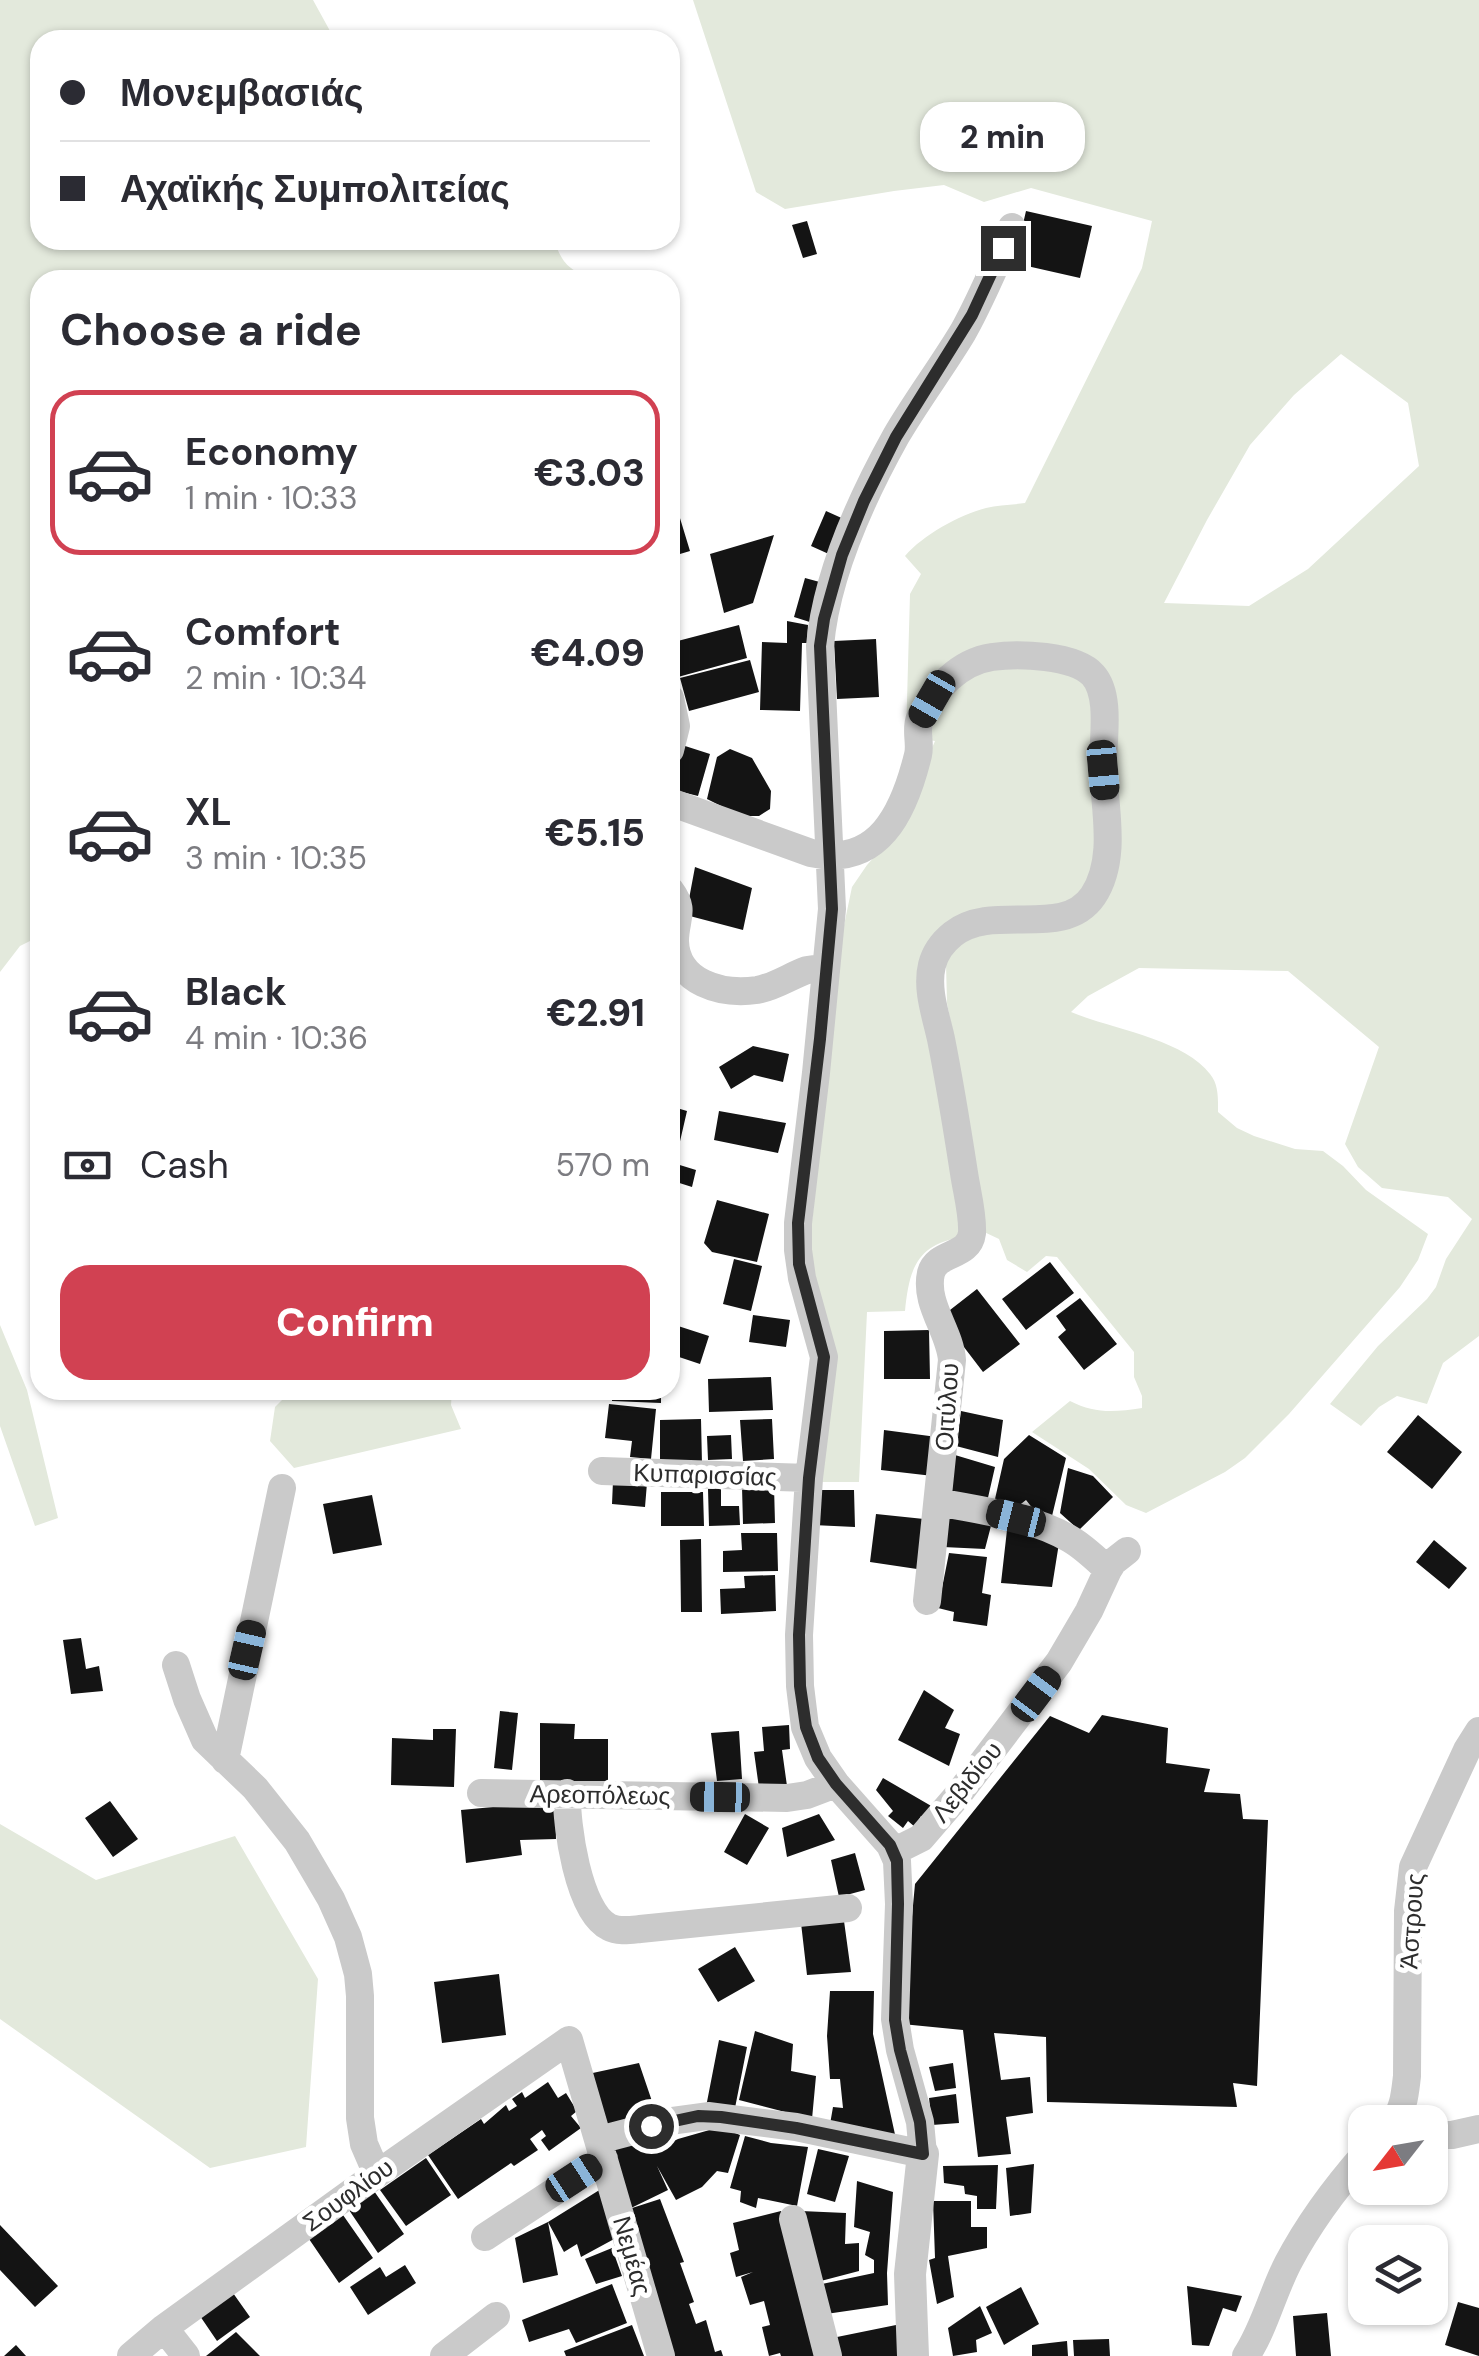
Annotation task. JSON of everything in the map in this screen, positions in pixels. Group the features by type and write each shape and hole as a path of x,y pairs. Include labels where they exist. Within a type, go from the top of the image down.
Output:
{"street":[{"path":"913,2356 910,2274 923,2154 920,2122 895,2020 899,1873 894,1852 836,1784 810,1742 800,1686 799,1635 809,1478 824,1357 799,1264 798,1223 832,909 820,646 842,555 882,465 972,315 1012,226"},
{"name":"Οιτύλου","path":"830,857 863,850 888,828 920,751 918,723 932,699 955,673 995,656 1028,656 1067,661 1087,668 1097,679 1104,701 1103,770 1108,828 1104,870 1092,898 1082,908 1057,918 994,918 971,923 944,942 931,968 931,991 953,1102 972,1237 965,1248 938,1262 931,1278 933,1300 952,1360 927,1600"},
{"path":"680,806 830,857"},
{"path":"680,962 696,981 744,990 768,987 807,970 826,972"},
{"name":"Κυπαρισσίας","path":"602,1471 809,1478"},
{"path":"225,1760 282,1488"},
{"name":"Λεβιδίου","path":"894,1852 920,1838 995,1748 1067,1649 1117,1560 1050,1529 938,1502"},
{"path":"176,1665 205,1740 242,1773 297,1841 348,1937 360,1996 360,2118 364,2144 377,2174"},
{"name":"Άστρους","path":"1401,2105 1407,2076 1408,1910 1413,1867 1479,1731"},
{"name":"Αρεοπόλεως","path":"481,1793 787,1798 807,1796 836,1784"},
{"path":"566,1793 571,1840 588,1900 600,1921 611,1928 640,1929 848,1908"},
{"name":"Σουφλίου","path":"131,2356 377,2174 570,2040"},
{"name":"Νεμέας","path":"570,2040 661,2356"},
{"path":"485,2236 601,2149 670,2121 708,2116 809,2130 923,2154"},
{"path":"1448,2135 1479,2129"},
{"path":"1246,2356 1266,2319 1286,2266 1311,2222 1348,2174"},
{"path":"792,2219 828,2356"},
{"path":"444,2356 496,2316"},
{"path":"164,2328 186,2356"}],"shaded area":[{"path":"0,0 313,0 330,30 30,30 30,250 558,250 574,270 30,270 30,941 20,946 0,972"},
{"path":"693,0 1479,0 1479,1336 1443,1363 1427,1404 1397,1396 1379,1407 1361,1426 1330,1404 1378,1346 1427,1299 1446,1259 1472,1219 1448,1197 1382,1188 1358,1167 1345,1144 1379,1047 1288,971 1139,968 1088,996 1071,1012 1183,1052 1213,1078 1218,1112 1237,1128 1295,1149 1323,1151 1366,1190 1428,1234 1418,1260 1400,1287 1289,1414 1245,1458 1146,1513 1126,1505 1089,1469 1032,1432 1070,1401 1105,1411 1142,1408 1134,1377 1134,1352 1057,1257 1046,1256 1027,1272 1007,1260 999,1239 982,1231 947,1003 946,964 933,942 964,1237 936,1245 918,1260 909,1283 905,1311 867,1312 859,1482 813,1482 819,1419 808,1258 843,930 852,887 895,834 935,741 906,736 910,594 921,574 905,556 931,533 964,516 991,507 1025,503 1142,268 1152,221 1031,188 984,202 944,185 785,209 756,192","holes":["1341,354 1408,403 1419,466 1308,569 1249,606 1164,603 1250,445 1294,395"]},
{"path":"0,1325 27,1390 58,1518 35,1526 0,1426"},
{"path":"282,1400 451,1400 461,1429 294,1468 270,1441 275,1407"},
{"path":"0,1824 96,1880 235,1836 318,1979 306,2147 210,2168 0,2019"}],"building":[{"path":"1026,211 1092,226 1080,278 1014,263"},
{"path":"807,221 817,254 803,258 792,225"},
{"path":"826,511 846,520 831,555 811,546"},
{"path":"680,518 690,551 680,554"},
{"path":"774,535 753,603 724,613 710,554"},
{"path":"805,578 827,584 816,624 794,617"},
{"path":"787,621 808,625 807,643 802,643 800,711 760,710 762,642 787,643"},
{"path":"739,625 747,658 680,676 680,640"},
{"path":"876,639 879,697 837,699 834,641"},
{"path":"750,660 759,692 689,711 680,678"},
{"path":"682,745 710,754 698,796 680,792"},
{"path":"730,749 752,758 771,791 770,809 759,816 741,816 707,799 717,757"},
{"path":"695,867 752,888 743,930 686,915"},
{"path":"753,1046 789,1054 783,1082 754,1075 731,1089 719,1067"},
{"path":"680,1109 687,1111 680,1141"},
{"path":"719,1111 786,1123 778,1153 714,1140"},
{"path":"680,1165 696,1170 692,1187 680,1183"},
{"path":"717,1200 769,1214 757,1262 712,1252 704,1243"},
{"path":"734,1259 762,1266 751,1311 723,1304"},
{"path":"1050,1262 1074,1293 1026,1330 1002,1299"},
{"path":"977,1289 1020,1344 983,1372 941,1317"},
{"path":"1080,1298 1117,1344 1084,1370 1058,1337 1066,1330 1056,1316"},
{"path":"753,1315 790,1320 786,1347 749,1342"},
{"path":"680,1327 709,1336 700,1364 680,1357"},
{"path":"929,1330 930,1379 884,1379 884,1331"},
{"path":"771,1377 773,1410 709,1412 708,1379"},
{"path":"661,1400 661,1403 612,1401"},
{"path":"609,1404 656,1409 651,1459 630,1457 632,1441 605,1438"},
{"path":"961,1411 1003,1420 998,1457 956,1446"},
{"path":"1418,1415 1462,1452 1432,1489 1387,1452"},
{"path":"701,1419 702,1464 660,1464 660,1420"},
{"path":"772,1419 774,1459 743,1461 740,1420"},
{"path":"884,1430 937,1437 933,1476 881,1470"},
{"path":"731,1435 732,1459 708,1460 707,1436"},
{"path":"1029,1435 1066,1458 1052,1516 1034,1510 1026,1500 1013,1510 995,1499 1004,1459"},
{"path":"955,1455 995,1467 987,1502 950,1494"},
{"path":"1068,1468 1093,1476 1113,1497 1079,1530 1060,1513"},
{"path":"613,1481 647,1483 645,1507 612,1504"},
{"path":"774,1486 775,1523 743,1524 742,1487"},
{"path":"708,1489 721,1489 721,1506 739,1506 740,1525 709,1526"},
{"path":"812,1490 854,1490 855,1527 813,1525"},
{"path":"661,1492 703,1492 704,1526 661,1526"},
{"path":"372,1495 382,1545 333,1554 323,1504"},
{"path":"946,1512 992,1522 985,1549 943,1547"},
{"path":"876,1514 924,1519 917,1569 870,1562"},
{"path":"1007,1530 1059,1543 1052,1587 1001,1583"},
{"path":"741,1533 777,1533 778,1571 723,1572 723,1551 742,1550"},
{"path":"701,1539 702,1612 681,1612 680,1540"},
{"path":"1434,1540 1467,1568 1449,1589 1416,1562"},
{"path":"949,1553 987,1557 982,1593 991,1595 987,1626 953,1621 954,1612 938,1608"},
{"path":"775,1575 776,1611 721,1614 720,1589 745,1588 744,1576"},
{"path":"81,1638 86,1669 99,1666 103,1691 71,1694 63,1640"},
{"path":"924,1690 954,1710 945,1728 960,1734 949,1766 898,1740"},
{"path":"500,1711 518,1713 512,1770 494,1768"},
{"path":"1102,1715 1168,1728 1166,1763 1210,1769 1204,1792 1240,1794 1243,1819 1268,1820 1257,2086 1233,2083 1237,2107 1047,2102 1046,2037 994,2033 1001,2080 1030,2077 1033,2113 1006,2117 1011,2154 978,2157 963,2030 902,2024 915,1884 1050,1716 1089,1733"},
{"path":"540,1723 575,1724 574,1739 608,1739 608,1787 540,1788"},
{"path":"789,1725 790,1749 782,1750 787,1786 759,1788 754,1752 764,1751 762,1727"},
{"path":"433,1729 456,1729 454,1787 391,1785 392,1738 433,1740"},
{"path":"739,1731 742,1779 717,1781 711,1733"},
{"path":"883,1778 933,1807 927,1819 921,1816 915,1827 908,1821 903,1828 888,1816 893,1811 876,1790"},
{"path":"110,1801 138,1839 113,1857 85,1818"},
{"path":"555,1806 556,1839 520,1840 522,1855 466,1863 461,1810"},
{"path":"745,1814 769,1828 747,1865 724,1852"},
{"path":"819,1814 835,1840 787,1857 782,1828"},
{"path":"855,1853 865,1890 839,1897 831,1860"},
{"path":"844,1921 851,1972 807,1975 801,1923"},
{"path":"735,1947 755,1981 718,2002 698,1969"},
{"path":"499,1974 506,2035 442,2043 434,1982"},
{"path":"830,1991 874,1991 873,2034 896,2139 829,2130 833,2107 843,2108 840,2079 830,2079"},
{"path":"755,2031 793,2044 791,2071 816,2076 812,2119 739,2100"},
{"path":"719,2040 747,2047 734,2113 706,2107"},
{"path":"639,2063 656,2113 606,2126 588,2074"},
{"path":"953,2063 956,2088 935,2091 929,2067"},
{"path":"548,2082 558,2098 566,2093 577,2111 571,2116 581,2128 549,2151 541,2140 546,2136 542,2130 530,2139 538,2150 514,2166 511,2163 458,2199 428,2155 481,2119 484,2124 506,2105 509,2111 517,2106 512,2099 522,2092 525,2098"},
{"path":"956,2094 959,2123 932,2125 929,2098"},
{"path":"720,2127 740,2135 728,2173 717,2171 702,2187 676,2200 657,2166 668,2190 629,2209 612,2147 642,2140 649,2153 678,2139"},
{"path":"745,2136 808,2147 797,2206 758,2198 756,2208 740,2202 741,2191 730,2188"},
{"path":"818,2149 849,2156 835,2202 807,2194"},
{"path":"426,2158 451,2195 406,2226 380,2190"},
{"path":"1034,2164 1031,2213 1010,2216 1006,2168"},
{"path":"998,2165 996,2209 977,2209 977,2196 965,2194 964,2186 944,2183 943,2166"},
{"path":"857,2181 893,2192 888,2305 826,2314 822,2284 874,2273 874,2260 865,2255 870,2232 854,2227"},
{"path":"601,2189 616,2238 581,2257 577,2244 564,2252 548,2222"},
{"path":"374,2191 404,2234 378,2253 349,2210"},
{"path":"660,2199 684,2262 680,2263 694,2302 689,2304 696,2324 706,2320 715,2352 721,2350 723,2356 670,2356 629,2209"},
{"path":"933,2201 971,2201 971,2227 987,2227 987,2248 948,2256 954,2297 937,2304 929,2260 935,2258"},
{"path":"781,2211 819,2356 769,2356 762,2327 770,2325 764,2301 750,2305 741,2277 753,2272 736,2277 730,2253 739,2250 733,2223"},
{"path":"801,2211 846,2213 845,2244 859,2243 859,2271 817,2282"},
{"path":"343,2215 373,2258 339,2283 309,2239"},
{"path":"548,2222 558,2275 523,2283 515,2238"},
{"path":"0,2225 58,2286 35,2307 0,2270"},
{"path":"612,2248 622,2276 596,2284 585,2259"},
{"path":"405,2265 416,2283 368,2315 350,2287 380,2267 386,2277"},
{"path":"612,2284 627,2323 576,2343 569,2329 529,2342 522,2320"},
{"path":"1187,2286 1242,2296 1236,2312 1223,2308 1209,2346 1192,2345"},
{"path":"1021,2287 1039,2324 1004,2345 986,2307"},
{"path":"233,2293 250,2317 217,2341 200,2316"},
{"path":"1458,2302 1479,2308 1479,2356 1445,2345"},
{"path":"980,2306 992,2333 976,2340 977,2352 953,2356 948,2328"},
{"path":"1327,2313 1331,2356 1296,2356 1293,2316"},
{"path":"632,2325 644,2356 566,2356 564,2351"},
{"path":"896,2325 902,2356 841,2356 837,2337"},
{"path":"236,2332 260,2356 206,2356"},
{"path":"1109,2339 1110,2356 1074,2356 1073,2340"},
{"path":"1067,2341 1068,2356 1032,2356 1032,2345"},
{"path":"16,2345 26,2356 4,2356"}],"route":[{"path":"651,2126 698,2116 721,2117 923,2154 920,2122 895,2020 897,1861 890,1845 818,1758 806,1727 800,1686 799,1635 809,1478 824,1357 799,1264 798,1223 832,909 820,646 842,555 864,501 896,437 972,315 1003,248"}]}
